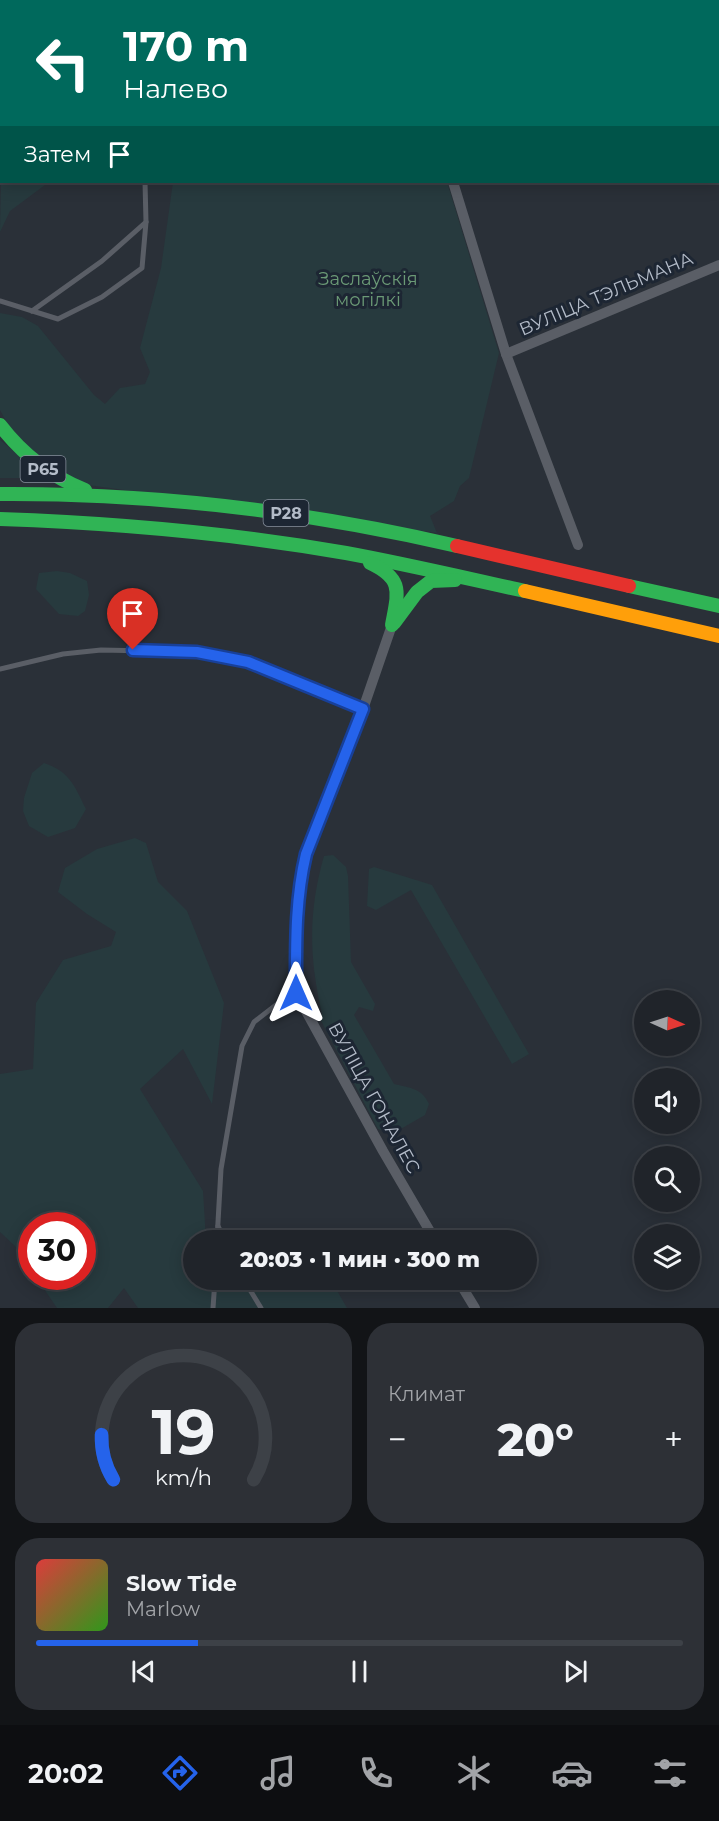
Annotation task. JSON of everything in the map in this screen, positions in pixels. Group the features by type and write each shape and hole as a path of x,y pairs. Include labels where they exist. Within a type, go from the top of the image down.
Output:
{"highway":[{"name":"Р65","path":"0,424 10,439 31,460 49,473 81,489 100,495"},
{"name":"Р28","path":"0,494 100,495 255,508 337,520 719,606"},
{"name":"Р28","path":"0,519 82,522 197,532 345,553 471,579 719,636"},
{"path":"345,553 385,569 395,578 398,589 392,626"},
{"path":"392,626 417,592 431,581 471,579"}],"street":[{"path":"453,183 506,354 578,545"},
{"name":"ВУЛІЦА ТЭЛЬМАНА","path":"506,354 719,265"},
{"name":"ВУЛІЦА ГОНАЛЕС","path":"392,626 363,709 306,854 300,878 296,916 296,993 429,1230"},
{"path":"464,1290 475,1308"}],"lane":[{"path":"0,301 58,319 102,297 142,268 146,222 145,183"},
{"path":"32,311 102,261 146,222"},
{"path":"0,669 63,654 101,650 197,652 248,662 363,709"},
{"path":"218,1230 221,1169 242,1046 254,1022 296,993"},
{"path":"218,1225 220,1230"},
{"path":"213,1308 214,1290"},
{"path":"250,1290 261,1308"}],"green space":[{"path":"1,183 48,183 10,211 0,232"},
{"name":"Заслаўскія могілкі","path":"173,183 447,183 499,353 469,478 460,486 454,501 430,516 437,533 88,485 45,465 8,425 0,410 0,313 22,317 38,326 94,395 105,404 120,388 145,384 150,372 140,348 161,268"},
{"path":"0,440 47,478 0,478"},
{"path":"57,571 70,573 87,581 89,595 85,611 78,616 59,614 36,589 39,573"},
{"path":"44,763 66,775 86,809 75,828 48,837 29,826 23,811 24,798 32,773"},
{"path":"135,838 146,843 158,882 187,911 224,1003 212,1104 183,1049 140,1089 203,1191 205,1230 183,1230 183,1290 337,1290 347,1308 138,1308 124,1288 108,1308 57,1308 45,1290 96,1290 96,1212 18,1212 18,1250 0,1232 0,1074 33,1069 36,1003 63,960 111,946 116,932 58,892 65,868 97,849"},
{"path":"333,855 346,867 348,876 351,962 375,1004 373,1011 359,1007 354,1015 394,1084 419,1092 429,1104 425,1115 392,1134 378,1129 319,1017 322,1014 313,954 313,916 324,856"},
{"path":"374,867 432,885 529,1054 512,1064 411,890 376,910 367,906 369,869"}],"traffic: fast":[{"path":"0,425 18,446 38,463 60,478 85,490"},
{"path":"0,494 116,497 230,506 344,523 457,546"},
{"path":"0,519 130,526 260,540 368,557 525,591"},
{"path":"370,563 389,575 396,588 392,625"},
{"path":"394,623 417,592 431,581 455,580"},
{"path":"629,586 719,606"}],"traffic: slow":[{"path":"525,591 719,636"}],"traffic: jam":[{"path":"457,546 629,586"}],"route":[{"path":"133,650 197,652 248,662 363,709 306,854 300,878 296,916 296,993"}]}
